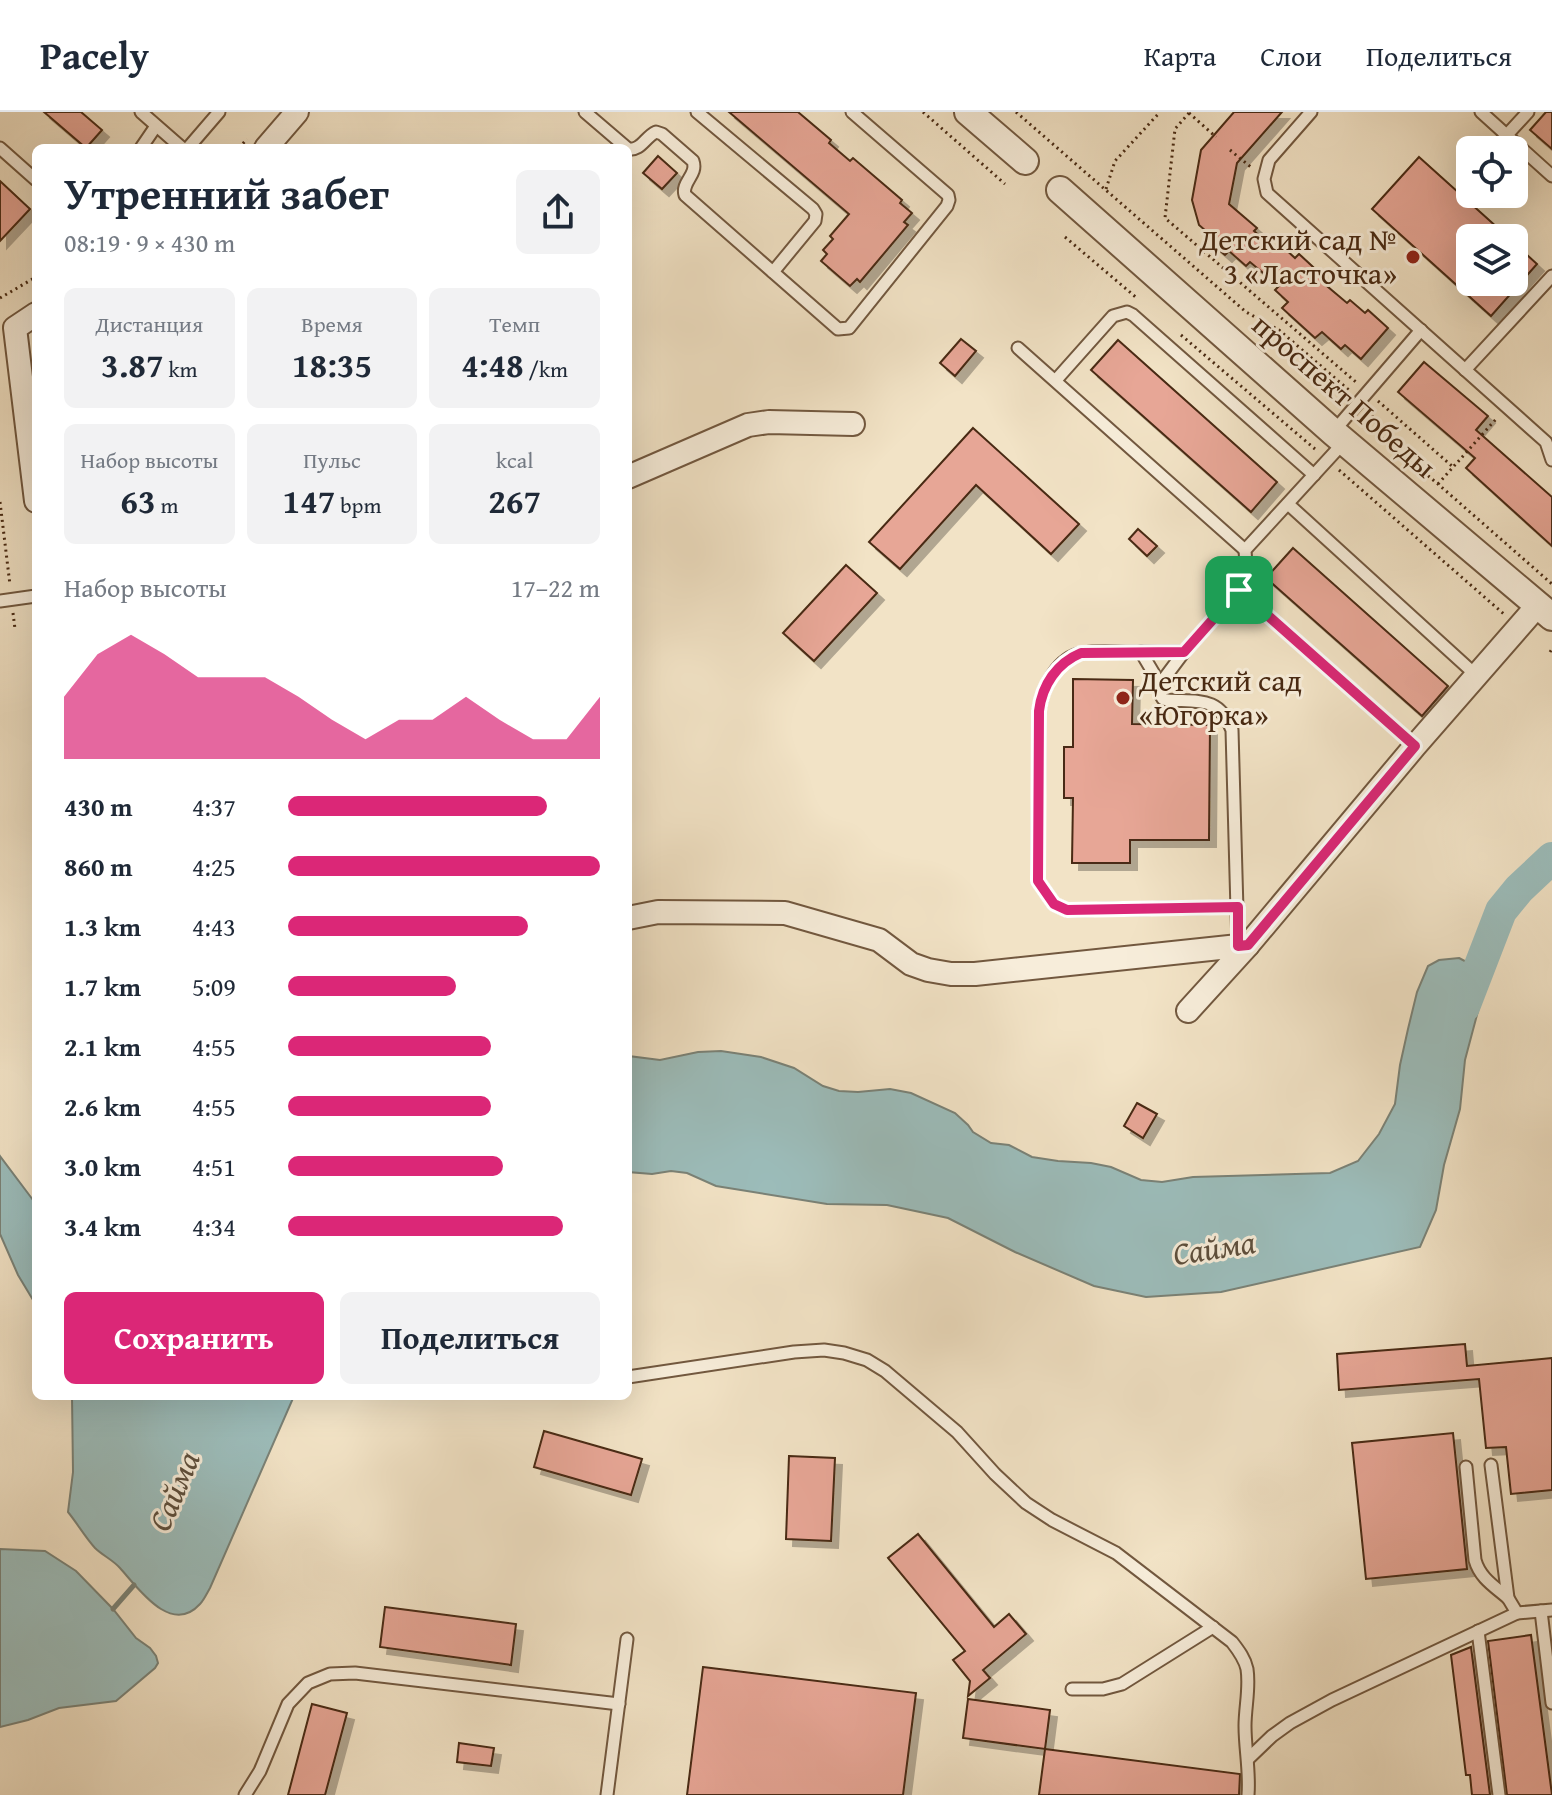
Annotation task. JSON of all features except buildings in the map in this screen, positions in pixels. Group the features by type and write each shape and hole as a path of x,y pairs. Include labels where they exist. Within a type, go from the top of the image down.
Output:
{"street":[{"path":"269,144 297,112"},
{"path":"968,112 1025,161"},
{"name":"проспект Победы","path":"1060,190 1335,444 1549,593"},
{"path":"32,316 7,331 32,478"},
{"path":"632,475 748,425 769,422 853,424"},
{"path":"1188,1011 1549,593"},
{"path":"632,917 658,912 785,913 879,940 911,964 951,974 1243,946"}],"lane":[{"path":"141,112 180,144"},
{"path":"189,144 219,112"},
{"path":"585,112 623,144"},
{"path":"697,112 816,214 815,221 773,272"},
{"path":"632,148 638,148 651,134 662,134 695,165 684,186 685,195 838,329 849,328 947,206 948,195 852,112"},
{"path":"1311,112 1269,160 1264,179 1267,193 1507,407 1549,439 1552,460"},
{"path":"1481,112 1552,176"},
{"path":"1507,135 1528,112"},
{"path":"144,144 156,126"},
{"path":"0,148 32,176"},
{"path":"1465,370 1552,276"},
{"path":"1056,380 1113,316 1127,312 1314,475"},
{"path":"1245,550 1314,475 1364,396 1421,330"},
{"path":"1018,348 1245,550 1246,565 1239,590 1160,684"},
{"path":"1288,504 1477,676"},
{"path":"1239,590 1415,746"},
{"path":"6,600 32,597"},
{"path":"1141,652 1160,684 1163,699 1204,701 1217,707 1228,718 1232,730 1238,907 1243,946"},
{"path":"1184,652 1081,653 1071,657 1054,672 1043,692 1039,711 1038,881 1054,904 1067,910 1238,907"},
{"path":"632,1376 794,1352 834,1351 867,1360 885,1371 957,1432 1026,1503 1116,1553 1232,1642 1247,1666 1245,1730 1248,1795"},
{"path":"1491,1465 1508,1598"},
{"path":"1466,1467 1477,1568 1508,1598 1517,1613"},
{"path":"1248,1759 1290,1723 1517,1613 1547,1610 1552,1703"},
{"path":"1072,1689 1103,1689 1122,1684 1213,1627"},
{"path":"1478,1631 1499,1795"},
{"path":"607,1795 627,1639"},
{"path":"245,1795 260,1771 288,1704 308,1683 330,1674 355,1673 619,1704"}],"path":[{"path":"923,112 1005,184"},
{"path":"1016,112 1246,312 1279,330 1453,467"},
{"path":"1106,191 1115,161 1160,112"},
{"path":"1216,137 1189,112 1175,129 1165,218 1364,396 1381,437 1438,484 1549,593"},
{"path":"1230,150 1264,179"},
{"path":"1065,237 1137,298"},
{"path":"0,298 32,279"},
{"path":"1172,328 1335,444 1519,627"},
{"path":"1438,484 1507,407"},
{"path":"0,502 6,600 15,629"}],"water":[{"path":"1459,958 1478,968 1483,978 1482,996 1465,1060 1460,1109 1444,1165 1436,1210 1420,1247 1221,1292 1146,1297 1094,1286 1015,1252 948,1218 887,1205 827,1204 716,1186 687,1173 632,1172 632,1056 660,1060 721,1051 761,1057 794,1068 823,1086 839,1091 890,1089 911,1093 955,1113 973,1132 991,1143 1009,1145 1032,1157 1111,1167 1141,1180 1162,1182 1193,1177 1330,1173 1358,1161 1379,1134 1395,1104 1400,1065 1417,992 1428,966 1439,960"},
{"path":"0,1156 32,1199 32,1298 0,1234"},
{"path":"72,1400 292,1400 210,1588 201,1602 189,1612 178,1615 156,1606 117,1565 95,1548 68,1512 73,1472"},
{"path":"0,1549 45,1551 76,1571 136,1638 150,1648 158,1663 155,1668 116,1701 59,1708 0,1727"}],"waterway":[{"name":"Сайма","path":"1464,1007 1501,911 1552,858"},
{"path":"113,1609 134,1585"}],"place":[{"name":"Детский сад № 3 «Ласточка»","path":"1413,257"},
{"name":"Детский сад «Югорка»","path":"1123,698"}],"route":[{"path":"1239,590 1415,746 1248,945 1238,946 1238,907 1067,910 1054,904 1038,881 1039,711 1048,681 1061,665 1081,653 1184,652 1239,590"}]}
